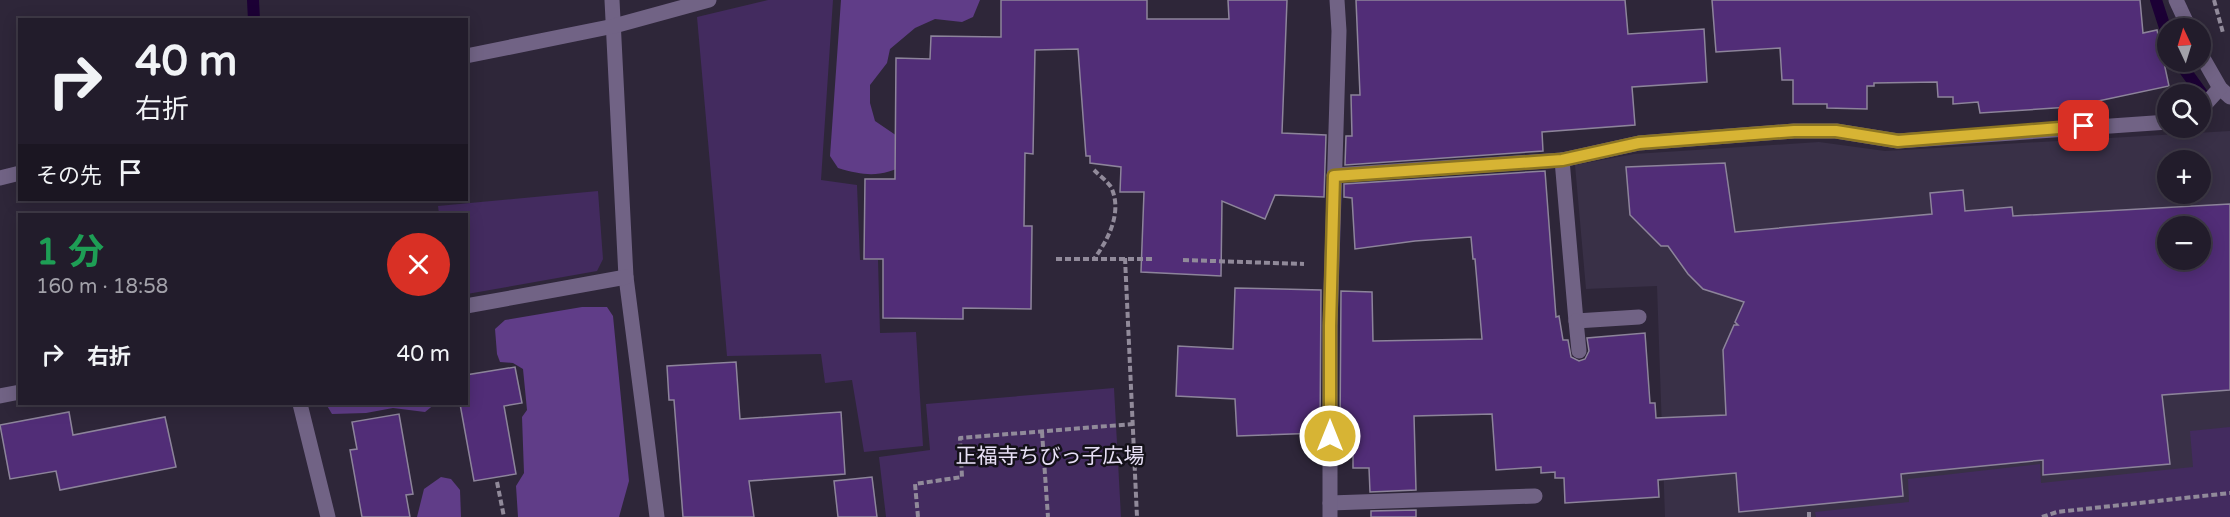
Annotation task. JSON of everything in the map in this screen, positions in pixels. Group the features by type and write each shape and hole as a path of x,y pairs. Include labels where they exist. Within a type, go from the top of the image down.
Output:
{"street":[{"path":"612,0 626,277 657,517"},
{"path":"468,56 614,26 709,0"},
{"path":"1337,0 1339,31 1332,265 1330,510 1535,496"},
{"path":"2176,0 2184,18"},
{"path":"2211,70 2225,92 2211,102"},
{"path":"1334,176 1562,160 1639,143 1794,131 1836,131 1898,141 2157,123"},
{"path":"1562,160 1579,351"},
{"path":"0,178 18,174"},
{"path":"468,306 626,277"},
{"path":"1576,321 1639,317"},
{"path":"0,396 18,392"},
{"path":"300,405 328,517"}],"path":[{"path":"2214,0 2225,40"},
{"path":"1094,170 1110,186 1115,202 1114,220 1107,241 1094,259"},
{"path":"1125,258 1137,517"},
{"path":"1056,259 1154,259"},
{"path":"1183,260 1332,265"},
{"path":"918,517 915,484 962,477 960,438 1133,424"},
{"path":"1042,432 1048,517"},
{"path":"496,482 504,517"},
{"path":"2042,517 2057,512 2230,493"}],"shaded area":[{"path":"841,0 980,0 973,17 962,22 935,19 915,28 890,49 887,63 870,85 870,103 875,121 900,138 909,163 891,171 867,174 849,171 838,168 830,156"},
{"path":"2230,131 2230,517 1665,517 1657,286 1586,289 1575,165 1634,154 1819,142 1885,151 2157,135 2157,138 2211,138 2211,132"},
{"path":"582,307 607,307 613,316 629,481 619,517 518,517 516,486 524,473 522,417 527,410 523,369 513,363 500,362 495,329 505,320"},
{"path":"327,405 434,405 425,412 393,408 366,413 332,414"},
{"path":"441,477 451,479 460,490 461,517 417,517 424,489"}],"green space":[{"path":"768,0 833,0 821,180 857,185 860,260 878,260 880,333 916,332 923,446 864,452 852,380 825,383 821,354 727,356 697,17"},
{"path":"598,191 603,259 597,271 468,294 468,213 439,213 438,206"},
{"name":"正福寺ちびっ子広場","path":"1114,388 1121,517 886,517 879,457 930,450 926,404"},
{"path":"2230,427 2230,517 1816,517 1815,512 1909,502 1908,479 2040,464 2041,483 2193,467 2190,431"}],"building":[{"path":"1001,0 1147,0 1147,19 1229,19 1228,0 1287,0 1282,133 1326,135 1324,197 1275,195 1265,219 1222,201 1221,276 1141,272 1144,192 1120,192 1121,167 1090,163 1090,156 1086,156 1078,49 1035,50 1033,154 1025,153 1024,226 1032,226 1031,309 963,308 963,319 883,318 883,259 864,259 865,179 895,179 896,58 930,59 931,36 1001,37"},
{"path":"1356,0 1625,0 1628,34 1704,29 1707,82 1632,87 1635,125 1542,132 1543,151 1345,165 1346,136 1352,136 1351,95 1360,95"},
{"path":"1712,0 2140,0 2143,33 2157,30 2157,72 2166,72 2169,84 2157,84 2157,89 2070,107 1980,113 1978,102 1953,104 1953,97 1938,97 1937,82 1874,83 1874,86 1867,86 1867,109 1827,108 1827,104 1793,104 1793,80 1782,80 1780,48 1716,52"},
{"path":"1725,163 1735,232 1932,214 1930,193 1963,190 1965,211 2012,207 2013,216 2230,204 2230,390 2162,395 2170,464 2043,475 2043,460 1901,474 1903,496 1739,512 1736,473 1658,480 1659,497 1565,503 1564,478 1555,478 1555,472 1541,473 1541,467 1496,470 1492,414 1414,416 1416,490 1370,492 1369,468 1353,468 1353,431 1340,432 1341,291 1372,292 1373,341 1482,339 1471,237 1355,249 1352,198 1344,197 1344,184 1545,171 1556,317 1559,316 1563,340 1568,340 1571,357 1579,361 1585,359 1589,351 1587,338 1645,333 1650,403 1655,403 1656,418 1726,415 1723,350 1734,325 1738,325 1735,322 1744,302 1703,289 1688,274 1668,246 1661,246 1630,215 1626,167"},
{"path":"1235,288 1321,290 1320,433 1237,436 1235,399 1176,396 1178,346 1233,349"},
{"path":"736,362 740,419 841,412 845,474 749,481 754,517 683,517 674,400 669,400 667,366"},
{"path":"515,367 522,403 504,406 516,474 474,481 460,405 468,405 468,375"},
{"path":"69,412 73,435 165,417 176,467 60,490 56,471 10,479 0,425"},
{"path":"399,414 413,494 406,495 410,517 362,517 350,450 357,449 352,422"},
{"path":"872,477 877,517 838,517 834,481"},
{"path":"1416,510 1416,517 1371,517 1371,511"}],"waterway":[{"path":"253,0 254,18"},
{"path":"2156,0 2162,18"},
{"path":"2186,72 2195,84"}],"route":[{"path":"1330,436 1334,176 1562,160 1639,143 1794,131 1836,131 1898,141 2084,126"}]}
